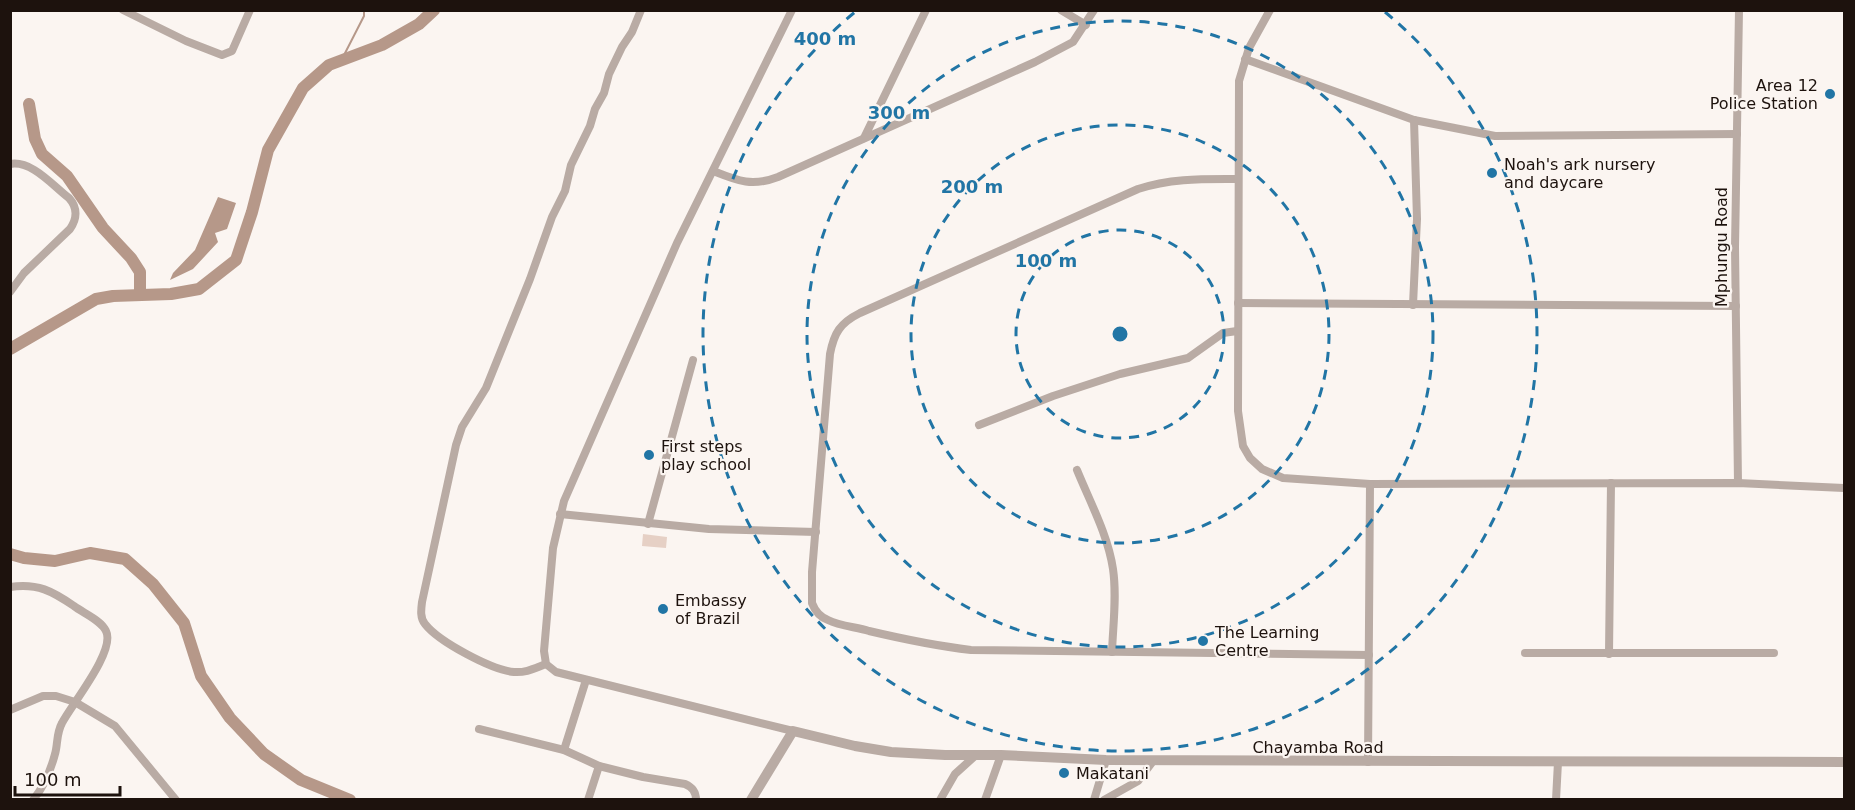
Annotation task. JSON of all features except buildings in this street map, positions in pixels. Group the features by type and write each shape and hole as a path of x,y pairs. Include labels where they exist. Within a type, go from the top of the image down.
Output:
{"street":[{"path":"123,10 186,41 222,55 232,51 250,10"},
{"path":"546,664 528,671 512,672 475,659 426,625 421,612 422,602 456,445 462,427 486,388 530,279 552,217 565,191 571,165 604,93 609,74 641,10"},
{"path":"753,798 793,730 556,672 546,664 544,651 553,548 560,514 579,464 673,254 792,10"},
{"path":"864,139 926,10"},
{"path":"1061,10 1086,25"},
{"path":"713,171 736,180 763,183 1035,62 1072,42 1086,25 1094,10"},
{"path":"1270,10 1249,48 1239,81 1240,430 1250,458 1262,469 1283,478 1370,484 1738,483 1845,488"},
{"name":"Mphungu Road","path":"1738,483 1736,306 1739,10"},
{"path":"1245,59 1414,120 1495,136 1737,134"},
{"path":"1413,305 1417,219 1414,120"},
{"path":"10,164 30,167 69,198 76,213 74,224 70,229 24,273 10,292"},
{"path":"1238,179 1183,179 1138,189 860,313 843,323 834,336 830,354 812,572 814,608 827,620 946,647 971,650 1369,655"},
{"path":"1238,303 1736,306"},
{"path":"979,424 1120,374 1188,358 1223,333 1238,331"},
{"path":"648,524 693,360"},
{"path":"1077,470 1106,538 1112,567 1114,586 1112,652"},
{"path":"1610,654 1611,483"},
{"path":"1368,762 1370,484"},
{"path":"560,514 738,531 816,532"},
{"path":"10,588 34,586 54,593 100,624 107,632 108,641 98,669 61,725 56,739 55,755 42,788 33,800"},
{"path":"1525,653 1774,653"},
{"path":"564,750 586,681"},
{"path":"10,710 43,696 56,696 75,702 115,726 176,800"},
{"path":"479,729 564,750 599,766 685,784 694,790 696,800"},
{"name":"Chayamba Road","path":"793,730 855,746 891,752 945,756 1001,755 1153,761 1845,762"},
{"path":"940,800 955,774 976,755"},
{"path":"985,800 1001,755"},
{"path":"1094,800 1106,760"},
{"path":"1104,800 1138,781 1153,761"},
{"path":"1556,800 1558,762"},
{"path":"588,800 599,766"}],"shaded area":[{"path":"218,197 236,203 227,229 215,233 218,242 193,269 170,280 173,273 195,250"},
{"path":"643,534 667,537 666,548 642,546"}],"waterway":[{"path":"341,61 364,16 364,10"},
{"path":"10,349 96,299 113,296 171,294 199,289 236,260 252,212 268,150 303,88 329,65 382,45 419,24 434,10"},
{"path":"29,104 35,139 42,154 67,176 103,228 131,258 140,272 140,295"},
{"path":"10,554 24,558 55,561 90,553 125,559 153,584 184,623 201,676 230,718 264,754 301,780 350,800"}],"place":[{"name":"Area 12 Police Station","path":"1830,94"},
{"name":"Noah's ark nursery and daycare","path":"1492,173"},
{"name":"First steps play school","path":"649,455"},
{"name":"Embassy of Brazil","path":"663,609"},
{"name":"The Learning Centre","path":"1203,641"},
{"name":"Makatani","path":"1064,773"}]}
